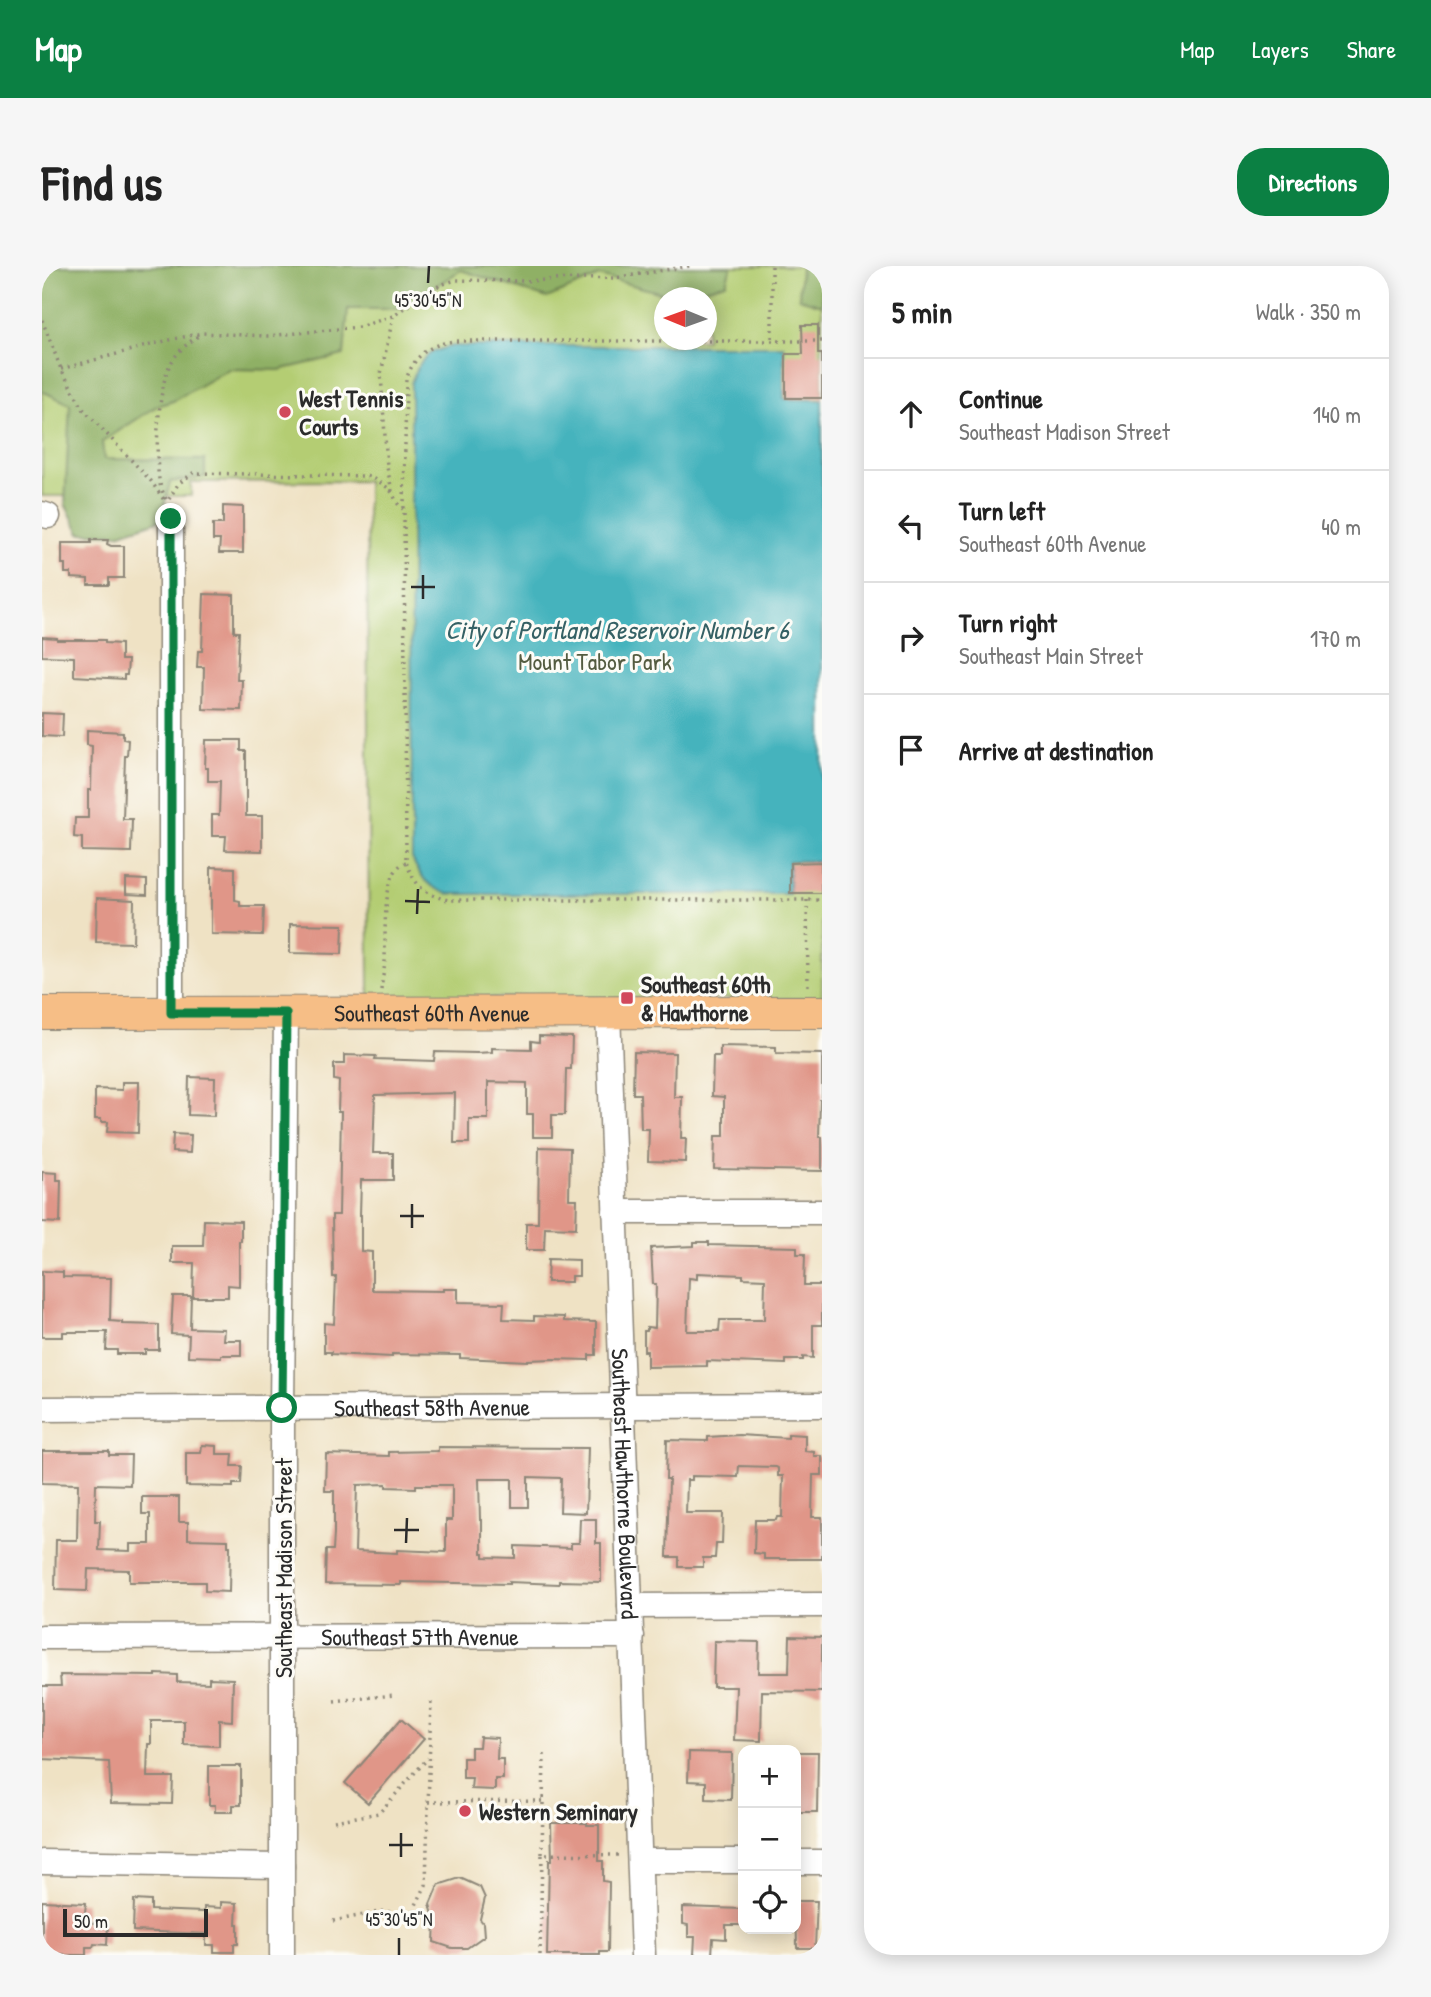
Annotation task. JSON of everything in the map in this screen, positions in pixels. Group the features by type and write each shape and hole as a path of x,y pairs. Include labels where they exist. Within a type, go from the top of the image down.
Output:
{"main road":[{"name":"Southeast 60th Avenue","path":"42,1013 822,1012"}],"street":[{"path":"169,512 171,1013"},
{"name":"Southeast Hawthorne Boulevard","path":"608,1012 643,1955"},
{"name":"Southeast Madison Street","path":"282,1955 282,1408 286,1013"},
{"path":"615,1212 822,1212"},
{"name":"Southeast 58th Avenue","path":"42,1409 822,1405"},
{"path":"630,1606 822,1605"},
{"name":"Southeast 57th Avenue","path":"42,1637 632,1636"},
{"path":"641,1861 738,1861"},
{"path":"801,1862 822,1862"},
{"path":"42,1863 282,1866"}],"path":[{"path":"61,369 202,333 267,336 359,327 393,316 440,285 456,280 615,278 691,266"},
{"path":"772,266 772,341"},
{"path":"393,316 381,374 391,491 404,510"},
{"path":"42,320 61,369 84,410 151,481 169,512"},
{"path":"169,512 160,485 158,464 163,383 171,362 181,349 202,333"},
{"path":"822,341 455,341 431,347 414,361 406,380 404,510 406,862 426,893 448,900 822,900"},
{"path":"169,512 178,484 193,472 369,477 391,491"},
{"path":"380,1013 389,890 396,870 400,864 406,862"},
{"path":"807,900 807,982"},
{"path":"334,1702 394,1695"},
{"path":"333,1921 384,1911 411,1915 426,1885 431,1697"},
{"path":"540,1955 544,1755"},
{"path":"334,1821 379,1813 429,1756"},
{"path":"428,1802 543,1801"},
{"path":"542,1854 611,1855"}],"green space":[{"name":"Mount Tabor Park","path":"42,266 822,266 822,999 369,997 367,481 191,482 191,496 42,496"},
{"path":"42,266 731,266 726,283 712,287 654,287 654,291 599,276 547,298 461,270 400,309 348,309 344,355 279,370 229,369 173,401 157,406 102,442 104,459 205,460 205,477 170,482 161,520 118,534 80,533 65,504 70,404 42,391"},
{"path":"801,266 822,266 822,305 799,298"}],"water":[{"name":"City of Portland Reservoir Number 6","path":"453,346 654,346 654,350 717,350 717,346 784,346 784,399 822,400 822,894 821,861 789,861 789,894 449,894 436,889 418,871 412,858 411,383 421,362 437,350"}],"building":[{"path":"802,325 818,325 818,354 822,354 822,398 786,398 786,354 803,354"},
{"path":"223,506 243,507 243,553 219,553 220,540 213,540 213,524 223,524"},
{"path":"91,540 108,540 107,544 111,546 124,546 124,578 109,578 109,585 88,585 88,579 71,578 71,573 65,573 62,543 91,543"},
{"path":"204,594 234,595 234,632 239,632 237,680 242,680 241,710 203,709 204,667 197,667 198,651 202,651"},
{"path":"42,637 57,640 105,640 105,643 121,644 121,660 128,660 127,675 124,675 124,679 74,676 74,657 42,656"},
{"path":"42,713 63,714 62,737 42,736"},
{"path":"87,730 123,732 123,739 128,740 123,819 132,819 131,852 82,851 82,838 74,837 75,818 88,818 92,746 87,745"},
{"path":"206,740 241,740 241,751 246,751 246,816 262,816 262,851 225,850 226,836 212,836 212,815 219,815 220,781 208,781 208,768 205,768"},
{"path":"821,862 821,893 790,893 790,863"},
{"path":"211,867 235,868 235,900 240,901 240,906 264,906 263,935 211,934"},
{"path":"126,879 147,880 147,895 126,894"},
{"path":"97,898 134,900 133,943 96,942"},
{"path":"290,924 343,925 342,954 290,953"},
{"path":"539,1036 572,1037 571,1069 566,1069 565,1115 552,1115 552,1137 533,1137 533,1114 527,1114 527,1083 488,1082 488,1119 469,1119 469,1143 454,1143 455,1093 375,1095 373,1153 393,1153 393,1180 361,1180 361,1251 372,1252 372,1290 458,1289 458,1302 504,1303 503,1319 534,1320 534,1316 596,1322 596,1355 589,1355 589,1360 528,1361 460,1358 460,1355 392,1354 392,1357 324,1352 324,1323 334,1324 336,1277 333,1277 332,1215 339,1215 341,1112 338,1112 339,1081 334,1080 334,1064 344,1064 344,1055 434,1061 435,1052 477,1053 492,1052 492,1048 531,1049 531,1041 539,1042"},
{"path":"720,1046 776,1047 776,1053 822,1054 819,1137 822,1137 822,1171 714,1169 715,1136 724,1136 724,1097 712,1096 713,1056 720,1056"},
{"path":"634,1052 675,1053 674,1097 682,1097 681,1138 686,1138 685,1162 648,1161 649,1129 641,1129 640,1094 633,1094"},
{"path":"189,1077 215,1078 214,1116 188,1115"},
{"path":"122,1082 139,1082 138,1133 107,1132 108,1122 95,1119 95,1089 122,1090"},
{"path":"173,1134 191,1135 190,1153 172,1152"},
{"path":"539,1147 570,1148 569,1199 577,1199 576,1228 545,1227 544,1250 526,1250 526,1223 538,1223"},
{"path":"42,1172 57,1173 57,1180 61,1180 60,1223 42,1222"},
{"path":"204,1220 241,1221 239,1286 228,1285 228,1297 193,1297 194,1263 172,1263 172,1246 203,1246"},
{"path":"694,1242 709,1242 709,1245 797,1247 797,1254 805,1254 804,1285 822,1285 822,1325 813,1325 813,1358 786,1360 786,1364 707,1361 707,1366 647,1367 644,1331 647,1331 647,1327 655,1328 656,1284 653,1284 651,1248 694,1246","holes":["697,1273 743,1275 743,1278 765,1279 764,1320 720,1320 719,1331 687,1331 689,1278 697,1279"]},
{"path":"548,1259 579,1260 579,1276 571,1276 571,1282 547,1282"},
{"path":"42,1271 63,1272 63,1277 111,1278 110,1321 159,1325 159,1350 145,1350 145,1354 117,1354 117,1350 106,1350 107,1332 63,1332 63,1337 42,1337"},
{"path":"173,1296 191,1296 190,1328 224,1329 223,1340 241,1340 241,1355 188,1356 189,1335 171,1334"},
{"path":"788,1434 805,1435 805,1451 814,1452 814,1456 822,1456 822,1475 813,1475 812,1517 822,1517 822,1559 764,1559 764,1554 754,1553 755,1520 776,1520 777,1517 782,1517 783,1476 778,1476 776,1467 739,1466 738,1477 692,1476 692,1480 687,1480 686,1513 723,1513 722,1544 716,1544 715,1558 703,1558 703,1567 679,1567 679,1557 667,1557 667,1440 708,1441 708,1437 739,1435 788,1438"},
{"path":"202,1445 217,1446 217,1454 233,1454 232,1466 242,1466 241,1484 233,1484 233,1487 186,1486 186,1453 201,1453"},
{"path":"438,1447 588,1448 586,1513 560,1512 561,1478 528,1477 528,1507 512,1507 512,1479 479,1479 482,1553 484,1557 515,1558 515,1546 571,1548 571,1543 579,1543 580,1519 596,1519 596,1543 601,1543 601,1582 325,1584 326,1550 333,1550 334,1533 334,1491 325,1491 326,1454 389,1456 389,1452 438,1451","holes":["386,1484 386,1487 452,1485 452,1520 446,1520 446,1552 355,1551 357,1485"]},
{"path":"42,1451 109,1451 109,1455 131,1455 130,1485 96,1484 95,1521 100,1521 99,1550 130,1551 130,1544 150,1544 150,1514 142,1514 142,1497 179,1497 179,1522 188,1522 188,1539 228,1540 229,1592 205,1591 205,1582 129,1582 129,1570 88,1569 87,1591 55,1590 56,1540 77,1540 78,1484 42,1483"},
{"path":"790,1636 822,1637 822,1692 762,1691 761,1741 734,1740 736,1687 713,1687 714,1641 759,1642 758,1673 789,1673"},
{"path":"60,1675 177,1675 177,1682 209,1683 209,1678 233,1679 232,1721 219,1720 219,1746 184,1745 184,1721 151,1721 147,1777 173,1777 172,1804 111,1803 109,1762 42,1759 42,1686 61,1686"},
{"path":"401,1719 424,1739 368,1803 345,1783"},
{"path":"480,1737 498,1738 497,1759 503,1759 503,1779 495,1779 495,1790 471,1789 472,1778 463,1778 463,1758 471,1758 471,1747 479,1747"},
{"path":"689,1752 732,1753 731,1800 706,1799 706,1782 688,1781"},
{"path":"801,1752 818,1752 817,1812 801,1812"},
{"path":"209,1766 241,1766 241,1805 233,1805 233,1812 215,1812 215,1805 209,1805"},
{"path":"551,1823 599,1825 599,1861 603,1861 603,1881 609,1882 608,1952 600,1952 600,1955 547,1955 549,1860 552,1860"},
{"path":"460,1878 480,1887 485,1898 480,1919 484,1936 467,1948 452,1948 434,1942 435,1922 430,1904 438,1885"},
{"path":"134,1900 151,1901 151,1910 204,1912 204,1907 221,1908 221,1902 237,1903 238,1944 234,1944 234,1952 214,1952 214,1945 206,1945 206,1934 133,1931"},
{"path":"42,1901 86,1903 84,1922 108,1924 107,1945 94,1944 93,1947 86,1947 86,1955 42,1955"},
{"path":"801,1901 817,1901 815,1948 797,1948 797,1934 801,1934"},
{"path":"683,1907 738,1909 738,1925 726,1925 726,1939 713,1938 712,1955 694,1955 695,1937 688,1937 688,1925 683,1924"}],"place":[{"name":"West Tennis Courts","path":"285,412"},
{"name":"Southeast 60th & Hawthorne","path":"627,998"},
{"name":"Western Seminary","path":"465,1811"}],"route":[{"path":"171,519 171,1013 286,1013 282,1408"}]}
